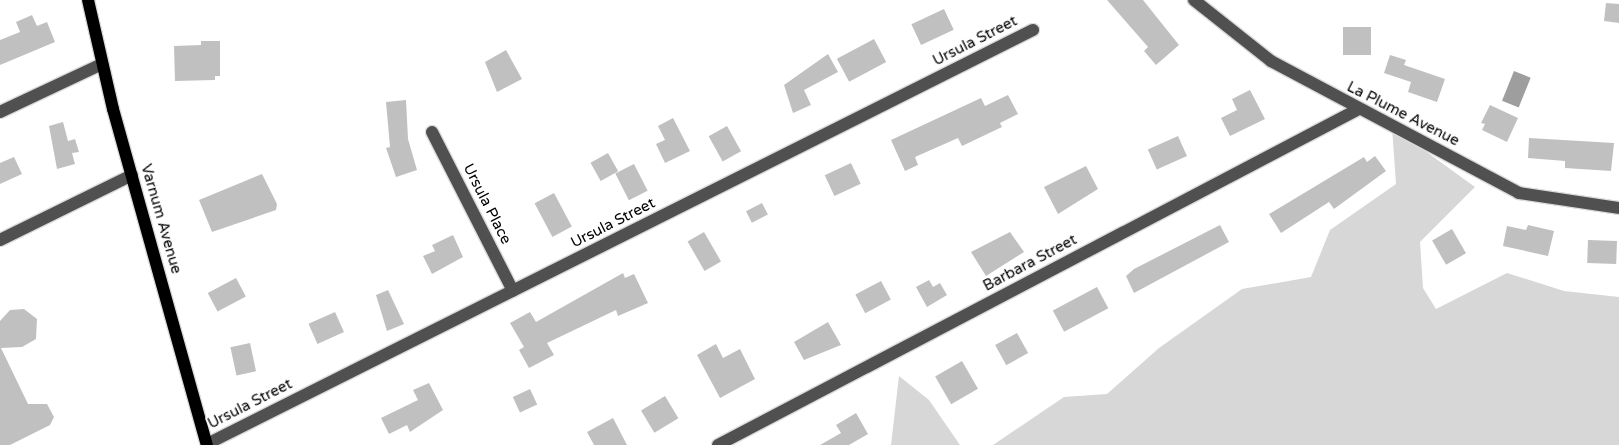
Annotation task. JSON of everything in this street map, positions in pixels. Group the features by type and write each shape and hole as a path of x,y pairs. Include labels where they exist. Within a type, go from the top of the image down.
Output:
{"main road":[{"name":"Varnum Avenue","path":"88,0 102,64 207,445"}],"street":[{"name":"La Plume Avenue","path":"1194,0 1271,61 1357,110 1519,193 1619,208"},
{"name":"Ursula Street","path":"207,445 1033,30"},
{"path":"0,112 102,64"},
{"name":"Barbara Street","path":"718,445 1357,110"},
{"name":"Ursula Place","path":"432,132 513,291"},
{"path":"0,240 132,176"}],"shaded area":[{"path":"1514,71 1531,78 1519,107 1502,101"},
{"path":"1392,127 1475,187 1420,242 1423,288 1436,309 1507,273 1564,291 1619,297 1619,445 993,445 1064,397 1107,394 1159,348 1242,289 1311,277 1330,230 1396,184"},
{"path":"899,376 929,400 960,445 891,445"}],"building":[{"path":"1107,0 1143,0 1179,45 1156,65 1144,51 1148,47"},
{"path":"1606,3 1619,4 1619,23 1604,21"},
{"path":"944,9 954,30 921,45 911,24"},
{"path":"32,15 37,26 47,22 55,42 0,65 0,40 20,32 16,22"},
{"path":"1343,27 1371,27 1371,55 1343,55"},
{"path":"874,39 886,62 849,82 837,59"},
{"path":"201,41 220,41 220,76 215,76 215,80 175,81 174,46 201,45"},
{"path":"506,50 522,79 497,92 485,62"},
{"path":"828,54 838,72 804,90 811,105 793,113 784,85"},
{"path":"1390,55 1406,60 1404,65 1445,79 1437,102 1408,92 1411,82 1384,73"},
{"path":"1250,90 1265,119 1230,136 1221,118 1237,110 1232,99"},
{"path":"1008,95 1018,114 1000,123 1002,127 962,146 958,138 915,157 918,165 905,171 891,140 981,98 985,106"},
{"path":"406,100 408,139 417,170 396,177 386,148 390,147 386,102"},
{"path":"1490,105 1518,118 1507,142 1482,130 1485,124 1481,123"},
{"path":"673,118 690,151 665,163 656,144 665,140 658,126"},
{"path":"63,122 68,141 75,139 79,152 72,153 75,164 57,169 49,126"},
{"path":"727,126 741,151 723,162 709,136"},
{"path":"1178,136 1187,156 1157,170 1148,149"},
{"path":"1529,138 1614,143 1611,171 1565,168 1565,161 1528,158"},
{"path":"608,153 618,171 601,181 591,163"},
{"path":"1375,156 1386,171 1334,209 1329,202 1281,233 1269,214 1364,157 1367,162"},
{"path":"14,157 22,174 0,184 0,163"},
{"path":"851,163 861,184 834,196 825,175"},
{"path":"634,164 648,191 629,200 615,174"},
{"path":"1086,166 1098,189 1058,214 1044,187"},
{"path":"262,174 277,204 276,210 212,232 199,200"},
{"path":"554,193 572,227 552,237 535,203"},
{"path":"762,203 768,215 752,223 746,211"},
{"path":"1220,225 1229,242 1134,293 1126,276 1134,269"},
{"path":"1528,225 1554,231 1548,256 1503,246 1507,226 1526,230"},
{"path":"1452,229 1466,253 1446,265 1432,240"},
{"path":"704,232 721,261 705,271 688,242"},
{"path":"1010,232 1024,252 986,276 971,252"},
{"path":"453,235 463,257 432,274 423,256 435,251 432,245"},
{"path":"1588,240 1617,241 1616,264 1587,263"},
{"path":"623,273 625,278 634,274 648,303 618,316 616,310 547,343 554,355 529,368 519,350 524,347 510,323 530,312 536,322"},
{"path":"236,278 246,297 218,312 208,293"},
{"path":"929,280 933,287 940,283 947,295 927,307 916,287"},
{"path":"881,281 891,300 865,313 855,295"},
{"path":"1097,287 1108,308 1064,332 1053,310"},
{"path":"388,290 404,324 387,331 376,295"},
{"path":"24,309 37,319 36,339 22,347 1,348 28,404 47,404 54,417 50,425 10,445 0,445 0,321 10,310"},
{"path":"335,312 344,332 317,344 309,324"},
{"path":"828,322 841,345 804,360 794,342"},
{"path":"1017,333 1028,353 1006,365 995,345"},
{"path":"250,343 256,371 236,376 230,347"},
{"path":"716,344 723,358 740,349 755,379 720,398 697,355"},
{"path":"962,361 978,389 951,404 935,376"},
{"path":"429,383 443,410 410,432 407,425 389,434 381,418 418,400 413,390"},
{"path":"530,389 537,404 520,412 513,397"},
{"path":"665,396 678,418 654,433 641,410"},
{"path":"856,413 868,434 849,445 820,445 841,433 836,425"},
{"path":"613,418 627,445 594,445 587,432"}]}
